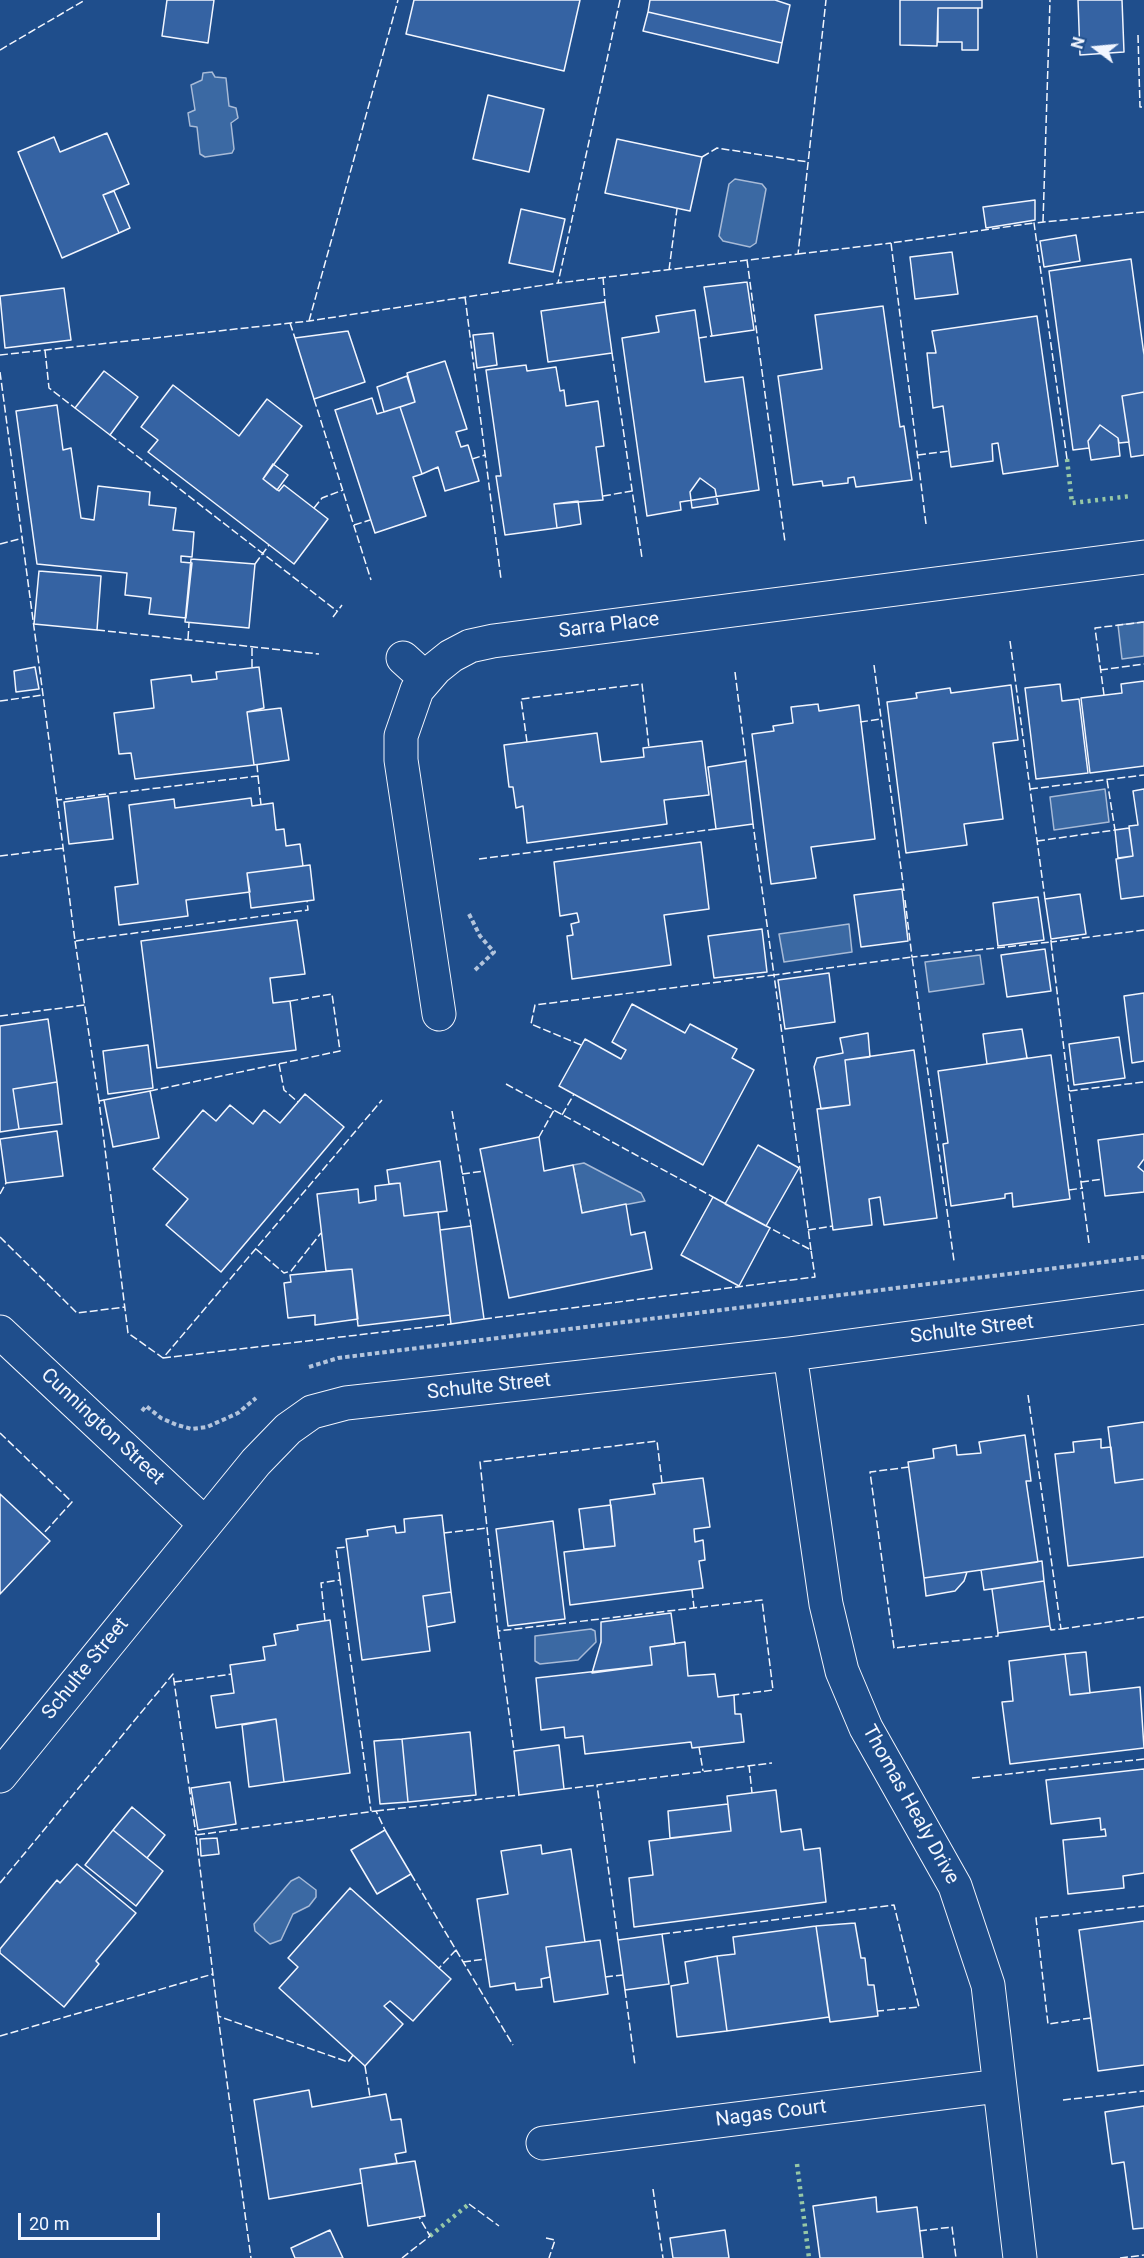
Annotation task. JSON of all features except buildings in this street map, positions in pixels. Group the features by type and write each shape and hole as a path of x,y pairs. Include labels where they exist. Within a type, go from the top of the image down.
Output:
{"street":[{"name":"Sarra Place","path":"438,1010 401,760 405,721 417,690 414,668 452,656 470,646 493,641 1144,557"},
{"name":"Schulte Street","path":"0,1776 204,1523 267,1449 288,1429 312,1412 346,1403 790,1354 1144,1307"},
{"name":"Cunnington Street","path":"0,1332 204,1523"},
{"name":"Thomas Healy Drive","path":"790,1354 826,1604 842,1671 866,1728 955,1886 988,1984 1020,2258"},
{"name":"Nagas Court","path":"543,2143 999,2086"}],"path":[{"path":"438,1010 494,952 480,936 468,914 466,903"}],"water":[{"path":"212,72 215,77 226,78 229,106 236,108 238,118 231,123 234,149 232,153 205,157 200,154 197,127 190,126 188,113 195,110 191,85 202,80 203,73"},
{"path":"735,179 762,184 766,189 756,243 750,247 723,241 719,236 729,184"},
{"path":"1144,622 1144,656 1122,659 1118,625"},
{"path":"1105,789 1109,822 1054,830 1050,797"},
{"path":"849,924 852,952 784,962 779,934"},
{"path":"980,955 984,984 929,992 925,962"},
{"path":"584,1163 641,1193 645,1201 582,1213 573,1165"},
{"path":"591,1629 595,1631 596,1642 578,1660 540,1664 535,1661 535,1636"},
{"path":"299,1877 316,1890 316,1897 309,1906 293,1914 281,1940 270,1944 255,1931 254,1924 291,1881"}],"hedge":[{"path":"1067,459 1072,503 1131,496"},
{"path":"797,2164 809,2258"},
{"path":"430,2236 469,2204"}],"fence":[{"path":"0,50 85,0"},
{"path":"309,321 398,0"},
{"path":"620,0 558,283 798,254 826,0"},
{"path":"1043,222 1050,0"},
{"path":"1138,35 1140,107 1144,107"},
{"path":"702,157 717,148 808,162"},
{"path":"669,270 677,209"},
{"path":"1067,459 1034,223 1144,212"},
{"path":"926,524 891,243 1034,223"},
{"path":"798,254 891,243"},
{"path":"747,260 785,542"},
{"path":"603,277 605,302"},
{"path":"0,355 309,321 558,283"},
{"path":"465,297 501,579"},
{"path":"290,323 295,338"},
{"path":"699,338 712,336"},
{"path":"45,350 49,388 75,408"},
{"path":"612,353 642,558"},
{"path":"0,372 57,800 258,776 257,765"},
{"path":"314,399 371,580"},
{"path":"110,435 337,611"},
{"path":"918,455 949,451"},
{"path":"472,459 485,455"},
{"path":"314,508 322,498 343,490"},
{"path":"603,496 632,491"},
{"path":"354,525 370,520"},
{"path":"0,544 23,538"},
{"path":"255,564 269,545"},
{"path":"333,617 342,605"},
{"path":"1104,695 1095,628 1144,622"},
{"path":"188,639 189,623"},
{"path":"97,630 319,654"},
{"path":"1010,641 1045,899"},
{"path":"252,647 252,667"},
{"path":"1100,670 1144,664"},
{"path":"874,665 904,891"},
{"path":"735,672 746,761"},
{"path":"527,742 521,699 642,684 649,748"},
{"path":"0,701 43,695"},
{"path":"860,722 881,719"},
{"path":"1030,789 1144,775"},
{"path":"258,776 261,805"},
{"path":"1037,841 1115,830 1107,780"},
{"path":"57,800 75,941 308,910 307,901"},
{"path":"581,1045 531,1024 535,1005 774,975 753,824"},
{"path":"479,859 716,829"},
{"path":"0,856 64,848"},
{"path":"905,900 912,957 1051,942 1069,1091"},
{"path":"1051,940 1051,942 1144,930"},
{"path":"75,941 99,1101"},
{"path":"811,1250 774,975 912,957 954,1261"},
{"path":"150,1091 340,1051 332,994 290,1001"},
{"path":"0,1016 85,1005"},
{"path":"279,1064 284,1090 298,1102"},
{"path":"1089,1243 1069,1091 1144,1082"},
{"path":"506,1084 713,1197"},
{"path":"562,1115 574,1094"},
{"path":"104,1100 99,1101 128,1333 163,1358 382,1100"},
{"path":"539,1137 554,1110"},
{"path":"452,1111 471,1226"},
{"path":"462,1174 485,1171"},
{"path":"1081,1182 1103,1179"},
{"path":"0,1194 6,1183"},
{"path":"1069,1190 1083,1188"},
{"path":"808,1230 833,1226"},
{"path":"484,1319 815,1277 811,1250 770,1228"},
{"path":"256,1249 284,1273 291,1271 321,1233"},
{"path":"0,1237 77,1313 125,1307"},
{"path":"163,1358 451,1324"},
{"path":"1028,1395 1061,1629 1051,1630 1050,1626"},
{"path":"0,1433 72,1502 43,1534"},
{"path":"662,1483 657,1441 480,1462 498,1631 762,1600 773,1690 734,1695"},
{"path":"909,1467 870,1472 894,1648 998,1636 998,1633"},
{"path":"444,1533 487,1528"},
{"path":"340,1580 336,1548 346,1547"},
{"path":"325,1621 321,1583 340,1580 371,1811"},
{"path":"692,1590 694,1608"},
{"path":"1061,1629 1144,1617"},
{"path":"498,1631 514,1751"},
{"path":"0,1883 173,1674 196,1835"},
{"path":"174,1682 232,1674"},
{"path":"699,1747 703,1771"},
{"path":"972,1778 1144,1759"},
{"path":"618,1940 597,1785 772,1763"},
{"path":"749,1765 752,1793"},
{"path":"564,1789 597,1785"},
{"path":"376,1811 519,1795"},
{"path":"353,2055 348,2062 218,2016 196,1835 376,1811 385,1830"},
{"path":"411,1874 456,1950 439,1968"},
{"path":"662,1934 894,1905 919,2007 878,2011"},
{"path":"1091,2018 1048,2024 1036,1918 1144,1906"},
{"path":"456,1950 513,2045"},
{"path":"463,1962 486,1959"},
{"path":"0,2036 213,1974"},
{"path":"605,1977 623,1975"},
{"path":"625,1990 635,2065"},
{"path":"218,2016 251,2258"},
{"path":"365,2066 370,2097"},
{"path":"1063,2100 1144,2091"},
{"path":"653,2189 663,2258"},
{"path":"469,2204 499,2226"},
{"path":"402,2258 430,2236 419,2217"},
{"path":"919,2231 952,2227 956,2258"},
{"path":"546,2238 555,2240 549,2258"},
{"path":"1120,2258 1144,2255"}]}
